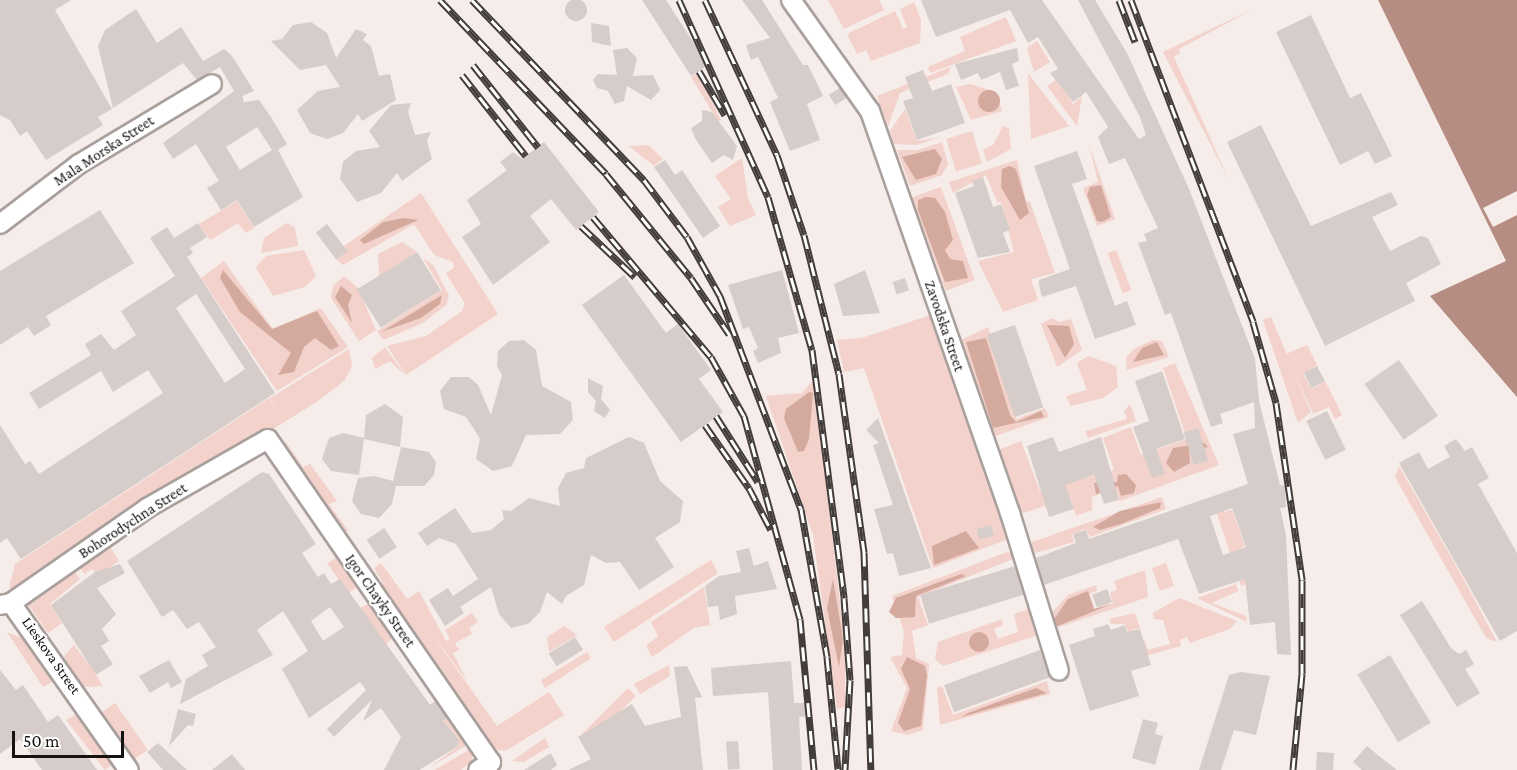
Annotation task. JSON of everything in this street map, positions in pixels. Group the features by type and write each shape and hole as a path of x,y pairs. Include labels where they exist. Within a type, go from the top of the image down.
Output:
{"street":[{"name":"Zavodska Street","path":"791,0 870,111 1010,513 1059,671"},
{"name":"Mala Morska Street","path":"0,224 79,164 212,84"},
{"name":"Bohorodychna Street","path":"5,604 147,508 268,439"},
{"name":"Igor Chayky Street","path":"268,439 485,766"},
{"name":"Lieskova Street","path":"5,604 129,770"}],"shaded area":[{"path":"828,0 879,0 884,10 844,29"},
{"path":"1378,0 1517,0 1517,397 1430,296 1506,261"},
{"path":"914,2 921,20 920,43 871,61 866,50 857,54 847,34 895,11 903,29 907,27 900,9"},
{"path":"1255,8 1179,49 1180,53 1174,57 1229,180 1163,52"},
{"path":"1006,17 1016,41 930,73 928,67 965,51 960,37"},
{"path":"1037,41 1050,62 1034,72 1027,48"},
{"path":"951,67 948,74 900,93 888,126 877,96"},
{"path":"698,72 721,120 718,121 691,77"},
{"path":"1028,73 1047,98 1069,126 1031,139"},
{"path":"1057,79 1073,104 1082,96 1077,126 1047,86"},
{"path":"970,84 996,92 1002,111 971,120 956,87"},
{"path":"989,90 997,93 1000,101 997,109 989,112 981,109 978,101 981,93"},
{"path":"905,109 917,141 940,137 917,145 894,144 890,131"},
{"path":"1003,126 1009,128 1011,149 987,162 983,150 993,145"},
{"path":"972,131 982,164 956,171 946,139"},
{"path":"942,142 948,164 942,175 910,186 897,150 918,150"},
{"path":"648,145 663,159 654,166 629,146"},
{"path":"1089,145 1115,219 1097,226 1083,188 1098,182"},
{"path":"935,149 942,159 936,174 916,180 902,157"},
{"path":"742,158 748,199 756,215 730,226 718,207 731,199 715,176"},
{"path":"1017,160 1026,201 1030,202 1055,273 1031,279 1038,300 1003,312 978,261 1014,252 1001,202 997,202 986,175 953,193 949,182"},
{"path":"1010,166 1016,169 1029,213 1020,220 1001,187 1002,169"},
{"path":"1101,185 1111,217 1102,222 1097,221 1087,195 1090,187"},
{"path":"941,187 975,280 946,291 912,198"},
{"path":"421,193 498,314 406,375 387,346 426,336 462,311 465,304 446,273 454,268 453,262 434,255 414,224 343,265 336,259 347,251 344,246"},
{"path":"926,197 935,198 945,212 953,240 945,250 950,259 963,261 968,278 945,282 918,210 918,200"},
{"path":"237,201 254,228 246,233 238,223 210,240 199,224"},
{"path":"404,218 418,220 364,244 360,240 383,222"},
{"path":"287,223 295,228 298,246 261,253 264,238"},
{"path":"402,242 417,252 379,276 378,254"},
{"path":"304,250 316,276 305,287 273,296 256,268 266,256"},
{"path":"1116,250 1131,290 1123,293 1108,253"},
{"path":"423,258 434,266 449,296 446,305 423,323 383,340 377,331 442,290"},
{"path":"224,261 273,329 321,308 348,347 277,391 201,278"},
{"path":"223,270 272,329 317,311 339,346 331,350 315,338 304,347 294,372 278,375 291,353 240,312 220,278"},
{"path":"344,276 358,288 376,330 359,341 331,298 333,286"},
{"path":"341,286 352,295 348,305 352,323 335,297"},
{"path":"442,295 440,304 421,318 381,332"},
{"path":"933,314 1008,539 933,568 864,368 844,372 837,340 862,338"},
{"path":"1271,317 1311,412 1298,423 1263,320"},
{"path":"1052,318 1059,322 1071,319 1082,350 1057,367 1041,324"},
{"path":"1047,325 1069,326 1074,344 1065,358"},
{"path":"988,327 1016,419 1045,408 1049,417 990,438 957,342"},
{"path":"986,338 1010,415 1016,422 1041,411 1044,417 993,428 966,342"},
{"path":"1153,340 1162,341 1169,357 1127,370 1126,358 1134,349"},
{"path":"1157,342 1164,355 1133,362 1142,348"},
{"path":"1307,345 1317,365 1303,374 1312,389 1325,381 1342,415 1335,419 1329,407 1310,415 1313,413 1286,354"},
{"path":"385,347 405,375 390,361 375,369 372,358"},
{"path":"349,349 352,366 344,381 318,401 17,589 9,588 15,564 269,398 279,413 270,398"},
{"path":"1088,356 1116,366 1118,387 1103,398 1071,406 1066,396 1087,390 1077,363"},
{"path":"1175,363 1219,465 1120,501 1115,488 1092,497 1092,510 1076,516 1070,497 1021,514 998,450 1021,441 1040,491 1114,470 1103,438 1131,427 1141,455 1187,439 1163,368"},
{"path":"814,379 845,646 845,707 837,709 813,535 766,396 802,393"},
{"path":"809,392 813,393 809,439 804,451 798,452 784,418 786,409"},
{"path":"1130,404 1136,421 1088,438 1085,431 1127,419 1124,411"},
{"path":"286,442 303,467 310,464 337,501 329,504 348,530 342,536 279,446"},
{"path":"1204,443 1208,447 1189,451 1190,463 1174,472 1166,463 1173,448"},
{"path":"1399,466 1497,642 1486,638 1395,477"},
{"path":"1126,474 1136,485 1134,493 1121,496 1118,486 1096,494 1094,483 1117,482 1118,475"},
{"path":"1217,496 1224,512 1232,510 1245,546 1237,550 1247,584 1241,586 1217,514 1210,506"},
{"path":"1162,497 1166,509 1090,537 1086,529 1072,534 1074,542 1028,555 1032,542"},
{"path":"1161,502 1160,508 1121,524 1100,530 1093,527 1120,511"},
{"path":"966,531 979,548 934,565 932,546"},
{"path":"109,545 119,561 98,575 92,569 84,574 78,564"},
{"path":"1007,552 1013,554 1013,559 918,597 928,625 912,631 916,658 929,664 923,730 907,735 891,731 907,688 890,657 902,655 904,632 892,596"},
{"path":"340,555 360,585 348,593 328,563"},
{"path":"711,560 718,573 614,642 604,627"},
{"path":"381,563 407,599 419,591 446,641 450,639 445,630 472,613 478,622 469,628 472,634 455,643 459,650 453,653 467,681 426,626 497,726 549,692 564,715 505,751 490,748 377,587 383,583 374,568"},
{"path":"1166,563 1174,586 1160,591 1152,568"},
{"path":"72,568 80,579 50,604 62,623 48,633 25,600"},
{"path":"1145,570 1148,597 1059,627 1047,618 1068,595 1096,585 1097,591 1089,594 1095,609 1113,604 1110,592 1117,590 1114,581"},
{"path":"961,574 966,576 916,596 915,617 896,618 889,612 896,598"},
{"path":"833,579 843,639 839,667 827,608"},
{"path":"1236,584 1238,591 1212,603 1246,616 1247,622 1197,598"},
{"path":"704,587 710,625 694,628 652,657 646,646 658,636 651,622"},
{"path":"1088,591 1094,609 1114,603 1058,626 1052,622 1068,599"},
{"path":"1179,598 1237,621 1230,629 1190,643 1187,637 1180,640 1181,646 1138,658 1125,624 1111,624 1109,619 1135,613 1140,628 1131,630 1135,643 1144,640 1148,650 1170,644 1163,620 1154,619 1153,613"},
{"path":"372,602 395,636 386,644 360,608"},
{"path":"1032,608 1041,634 943,666 935,659 938,642 1002,619 1003,625 994,629 998,639 1018,632 1014,614"},
{"path":"564,626 577,635 549,652 547,637"},
{"path":"7,632 33,642 58,675 52,682 43,687"},
{"path":"979,632 986,635 989,642 986,649 979,652 972,649 969,642 972,635"},
{"path":"74,645 103,686 80,687 64,656"},
{"path":"587,652 591,658 545,688 541,680"},
{"path":"907,657 925,666 927,676 921,726 904,731 898,723 910,689 901,669"},
{"path":"669,665 670,676 640,694 634,684"},
{"path":"1047,681 1050,694 940,725 937,688 942,686 953,715"},
{"path":"628,688 636,696 589,742 581,735"},
{"path":"1036,688 1047,693 961,717 968,713"},
{"path":"115,703 148,750 130,762 98,715"},
{"path":"82,711 116,762 105,770 66,720"},
{"path":"452,715 470,743 429,768 457,747 459,740 443,721"},
{"path":"545,738 549,747 524,762 512,761"},
{"path":"472,748 472,761 461,770 435,770"}],"pier":[{"path":"1517,191 1517,215 1493,227 1483,208"}],"building":[{"path":"576,-1 584,2 587,10 584,18 576,21 568,18 565,10 568,2"},
{"path":"0,0 71,0 55,10 112,109 98,117 103,125 46,160 27,131 20,136 10,120 0,115"},
{"path":"642,0 666,0 708,65 691,76"},
{"path":"742,0 762,0 803,65 808,65 823,96 807,104 820,140 790,151 770,102 778,98 758,57 751,60 746,45 770,38"},
{"path":"921,0 1042,0 1139,139 1146,135 1140,117 1078,0 1095,0 1127,53 1189,189 1255,359 1259,401 1280,485 1285,486 1286,507 1280,508 1286,535 1291,655 1277,654 1275,622 1250,625 1245,579 1199,594 1178,539 1044,585 1036,558 1076,543 1073,534 1086,530 1089,539 1248,484 1233,434 1255,428 1254,402 1220,414 1223,423 1211,427 1171,313 1165,315 1138,243 1147,241 1144,234 1158,228 1125,158 1109,164 1098,137 1108,127 1086,92 1073,102 1050,73 1058,69 1038,37 1028,43 1010,10 936,37","holes":["1232,508 1246,547 1223,555 1210,516"]},
{"path":"136,9 157,43 181,27 203,61 224,49 232,56 254,91 242,96 244,102 259,100 287,144 278,150 303,197 254,227 237,200 221,210 207,188 219,181 196,144 173,159 163,143 234,91 220,67 197,80 183,63 113,108 98,46 105,30","holes":["257,127 272,150 240,170 226,147"]},
{"path":"1311,15 1350,98 1361,93 1392,156 1375,164 1368,151 1340,165 1276,32"},
{"path":"311,22 327,33 336,58 356,29 367,34 363,40 371,46 379,76 390,74 396,100 362,121 358,114 343,133 327,139 310,133 297,110 318,91 340,87 326,65 300,70 271,41 282,39 293,25"},
{"path":"591,23 609,26 611,46 592,42"},
{"path":"627,48 637,58 633,76 653,75 660,90 651,100 627,86 624,101 615,104 608,91 597,88 593,80 598,74 617,75 613,50"},
{"path":"1017,48 1019,61 1012,64 1019,86 1006,90 1000,72 981,80 978,73 961,80 955,64"},
{"path":"923,70 932,91 951,84 965,123 917,140 903,101 913,98 905,77"},
{"path":"840,88 846,98 835,105 829,95"},
{"path":"411,103 408,112 415,135 431,132 427,141 432,159 402,181 397,173 381,193 357,202 340,179 343,162 356,151 380,147 369,131 391,105"},
{"path":"702,110 712,112 737,146 733,160 724,155 712,163 696,140 691,128 702,121"},
{"path":"1261,125 1311,226 1391,192 1398,205 1372,217 1390,251 1421,236 1428,238 1441,264 1406,283 1415,301 1325,346 1227,142"},
{"path":"544,142 599,212 576,230 551,199 530,216 550,242 493,285 462,237 481,224 467,200 507,170 500,162 513,152 522,159"},
{"path":"1077,151 1087,179 1072,184 1115,306 1127,301 1136,325 1095,339 1076,286 1042,297 1039,285 1039,280 1070,269 1034,166"},
{"path":"665,160 675,175 682,170 720,226 703,238 654,167"},
{"path":"983,177 993,207 1001,204 1010,230 1003,233 1010,252 978,258 955,193 974,186 972,181"},
{"path":"100,210 134,263 46,316 51,325 34,336 28,327 0,345 0,271"},
{"path":"198,223 207,237 190,248 193,253 187,257 275,393 21,559 7,538 0,543 0,425 25,464 30,461 39,474 163,393 148,370 113,392 101,371 39,409 29,393 91,355 85,344 101,334 114,350 136,335 121,311 175,276 150,238 167,227 174,238","holes":["196,294 245,369 225,383 176,308"]},
{"path":"327,224 347,251 336,260 316,232"},
{"path":"417,252 441,290 381,328 357,290"},
{"path":"782,270 799,333 778,338 781,353 758,363 753,351 758,348 749,327 743,329 728,285"},
{"path":"865,270 880,313 843,316 834,284"},
{"path":"624,275 666,333 678,324 711,370 699,379 723,412 681,442 582,305"},
{"path":"905,278 909,290 897,294 893,282"},
{"path":"1015,325 1043,407 1015,417 987,335"},
{"path":"524,340 536,350 542,386 571,402 573,420 560,434 526,435 512,466 493,471 476,459 480,439 466,417 444,409 440,391 451,377 469,377 478,385 491,415 502,375 497,366 498,351 509,341"},
{"path":"1399,360 1438,416 1404,440 1365,384"},
{"path":"1317,366 1325,381 1312,388 1304,373"},
{"path":"1162,371 1185,439 1156,449 1165,474 1152,478 1133,427 1149,421 1135,381"},
{"path":"588,378 603,386 601,399 610,410 605,418 594,411 596,401 588,392"},
{"path":"385,404 403,417 400,447 364,439 359,475 331,471 322,459 329,438 343,433 364,438 366,415"},
{"path":"1327,411 1346,450 1325,460 1306,421"},
{"path":"878,418 931,568 899,576 893,553 887,554 874,509 893,505 873,445 879,443 866,430"},
{"path":"1198,428 1208,461 1194,465 1184,432"},
{"path":"629,437 644,443 660,481 683,501 680,522 655,538 674,567 639,590 620,562 606,563 591,555 584,585 566,596 562,604 547,592 540,612 528,624 511,628 499,614 491,587 460,607 464,613 445,626 429,600 448,588 453,596 478,579 456,544 439,538 427,546 418,533 455,508 472,533 491,530 504,519 502,510 511,511 529,498 560,506 558,488 566,473 584,468 586,458"},
{"path":"1053,437 1059,452 1101,437 1119,500 1104,504 1094,475 1065,485 1074,509 1049,517 1027,446"},
{"path":"1456,439 1465,451 1472,447 1489,478 1478,484 1517,553 1517,631 1500,641 1399,463 1419,452 1428,469 1450,457 1444,446"},
{"path":"401,447 429,452 436,462 434,475 424,486 396,486 392,504 379,518 361,514 352,501 358,478 374,476 393,481"},
{"path":"262,472 269,474 316,544 302,553 318,577 324,573 331,584 340,579 430,705 435,701 447,718 443,721 459,740 457,747 419,770 384,770 401,737 381,708 363,721 372,700 334,737 327,729 366,690 360,682 309,718 282,669 308,651 283,611 257,630 273,655 180,704 186,679 208,666 202,655 216,647 199,622 187,629 173,610 162,617 127,561","holes":["330,607 344,627 323,641 311,621"]},
{"path":"991,525 994,536 979,540 977,529"},
{"path":"384,528 397,547 379,559 367,540"},
{"path":"749,548 754,566 768,561 777,589 735,596 737,614 720,620 718,606 708,607 705,586 719,576 741,572 736,551"},
{"path":"120,564 125,573 97,588 116,614 102,629 109,641 101,646 113,664 96,675 51,605 95,572"},
{"path":"1015,566 1024,595 929,624 920,595"},
{"path":"1107,589 1112,602 1097,608 1092,595"},
{"path":"1422,601 1451,648 1459,654 1466,650 1474,664 1465,669 1480,693 1457,707 1400,615"},
{"path":"1108,624 1111,630 1125,625 1127,632 1140,629 1151,665 1131,671 1139,696 1090,711 1069,645 1095,636 1093,629"},
{"path":"575,637 583,650 557,666 549,653"},
{"path":"1040,650 1050,677 954,712 944,685"},
{"path":"1390,655 1431,723 1398,742 1357,675"},
{"path":"169,660 182,682 171,688 168,682 150,693 139,676"},
{"path":"791,661 794,703 805,703 806,716 799,717 802,770 773,770 768,692 713,696 711,668"},
{"path":"687,666 702,697 695,698 703,770 568,770 591,759 578,737 632,704 645,726 681,717 674,667"},
{"path":"0,670 16,690 23,685 48,722 58,715 97,770 42,770 20,739 0,754"},
{"path":"1241,672 1270,676 1256,735 1234,730 1221,770 1199,770 1229,675"},
{"path":"178,709 196,714 193,726 188,725 169,746"},
{"path":"1143,719 1158,723 1155,734 1163,736 1155,765 1132,758"},
{"path":"738,741 740,769 728,770 726,742"},
{"path":"158,743 187,770 163,770 147,752"},
{"path":"1367,746 1397,770 1362,770 1353,762"},
{"path":"1317,752 1334,753 1333,770 1316,770"},
{"path":"551,753 557,765 551,770 524,770"},
{"path":"232,754 245,770 212,770"}],"railway":[{"path":"440,0 606,174 691,278 729,334"},
{"path":"472,0 644,180 687,237 720,296 801,509 827,657 838,770"},
{"path":"679,0 768,197 812,350 844,598 850,680 845,770"},
{"path":"705,0 777,155 804,235 839,374 864,552 871,770"},
{"path":"1119,0 1135,42"},
{"path":"1131,0 1253,322 1276,403 1302,580 1302,674 1293,770"},
{"path":"473,65 538,147"},
{"path":"699,71 725,115"},
{"path":"462,75 526,156"},
{"path":"593,217 711,357 744,416 800,619 814,770"},
{"path":"581,226 635,277"},
{"path":"716,416 758,482"},
{"path":"705,425 749,488 771,530"}]}
